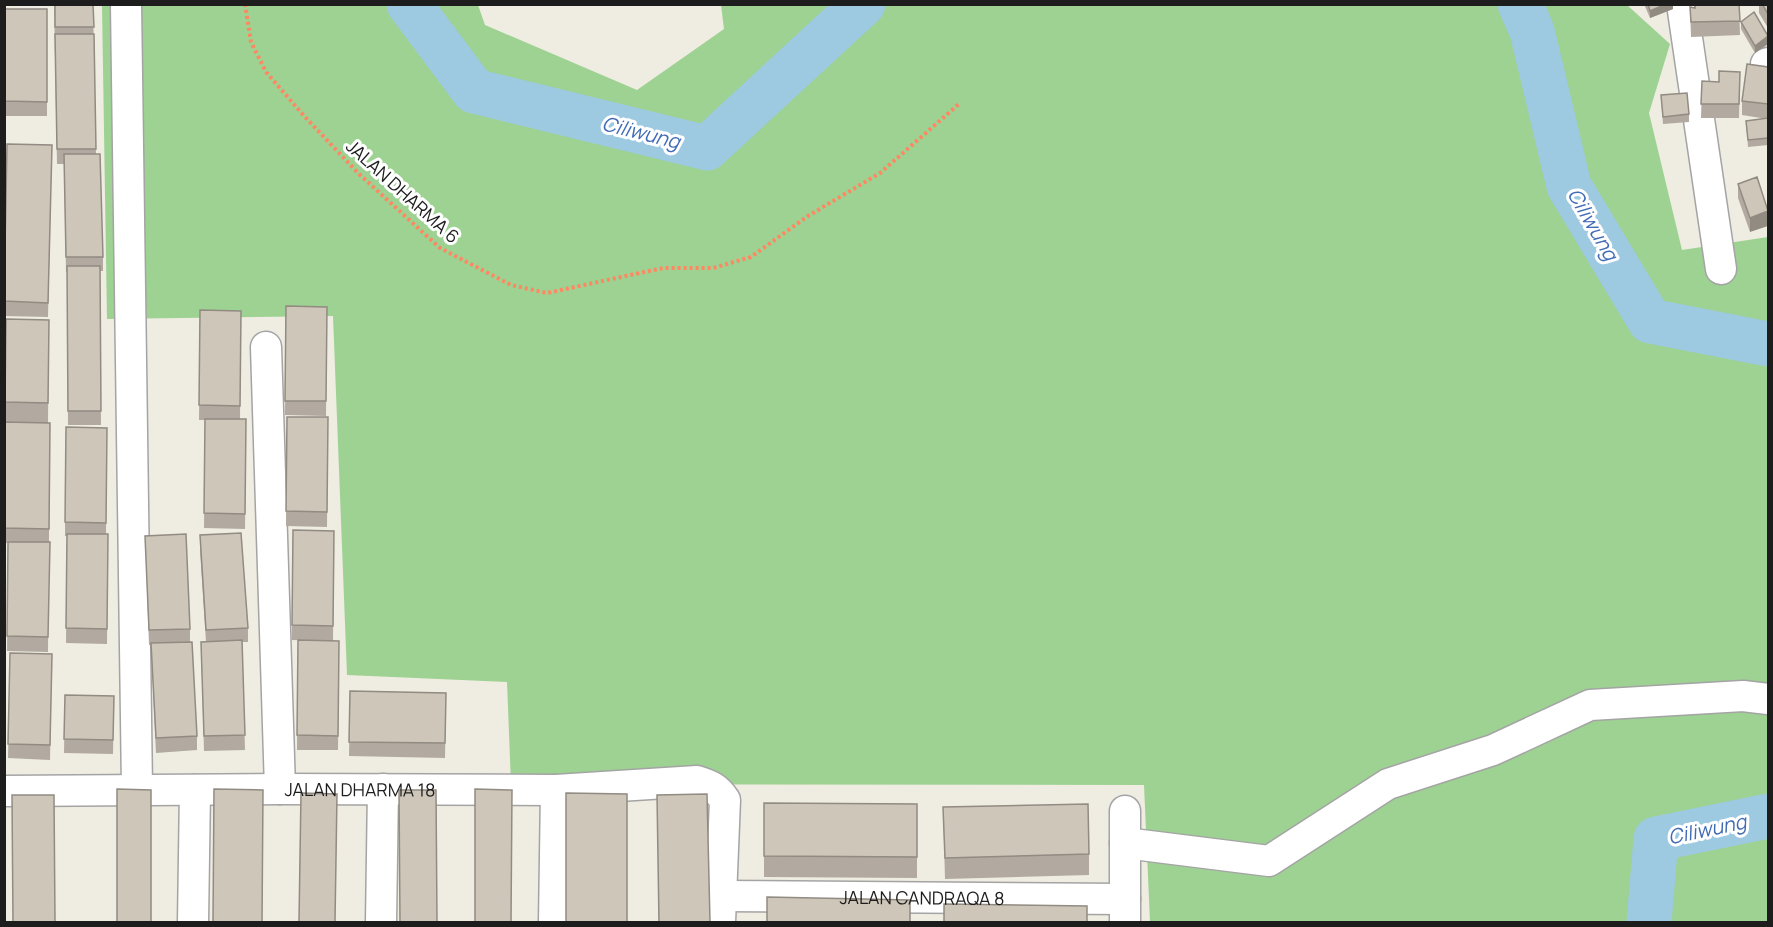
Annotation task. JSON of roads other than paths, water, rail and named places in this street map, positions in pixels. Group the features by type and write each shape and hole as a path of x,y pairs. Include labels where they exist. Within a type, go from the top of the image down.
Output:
{"street":[{"path":"126,4 136,789"},
{"path":"1682,4 1721,269"},
{"path":"267,347 280,789"},
{"path":"1125,843 1269,861 1388,784 1493,750 1590,705 1743,696 1768,699"},
{"name":"JALAN DHARMA 18","path":"4,791 556,790 697,781 713,786 725,800 720,909"},
{"path":"381,922 383,789"},
{"path":"193,922 195,790"},
{"path":"554,922 556,790"},
{"path":"1125,811 1125,911"},
{"name":"JALAN CANDRAQA 8","path":"720,909 1125,911"}],"waterway":[{"name":"Ciliwung","path":"409,4 474,91 707,148 863,4"},
{"name":"Ciliwung","path":"1520,4 1532,31 1569,186 1650,321 1768,344"},
{"name":"Ciliwung","path":"1649,922 1656,839 1768,816"}]}
